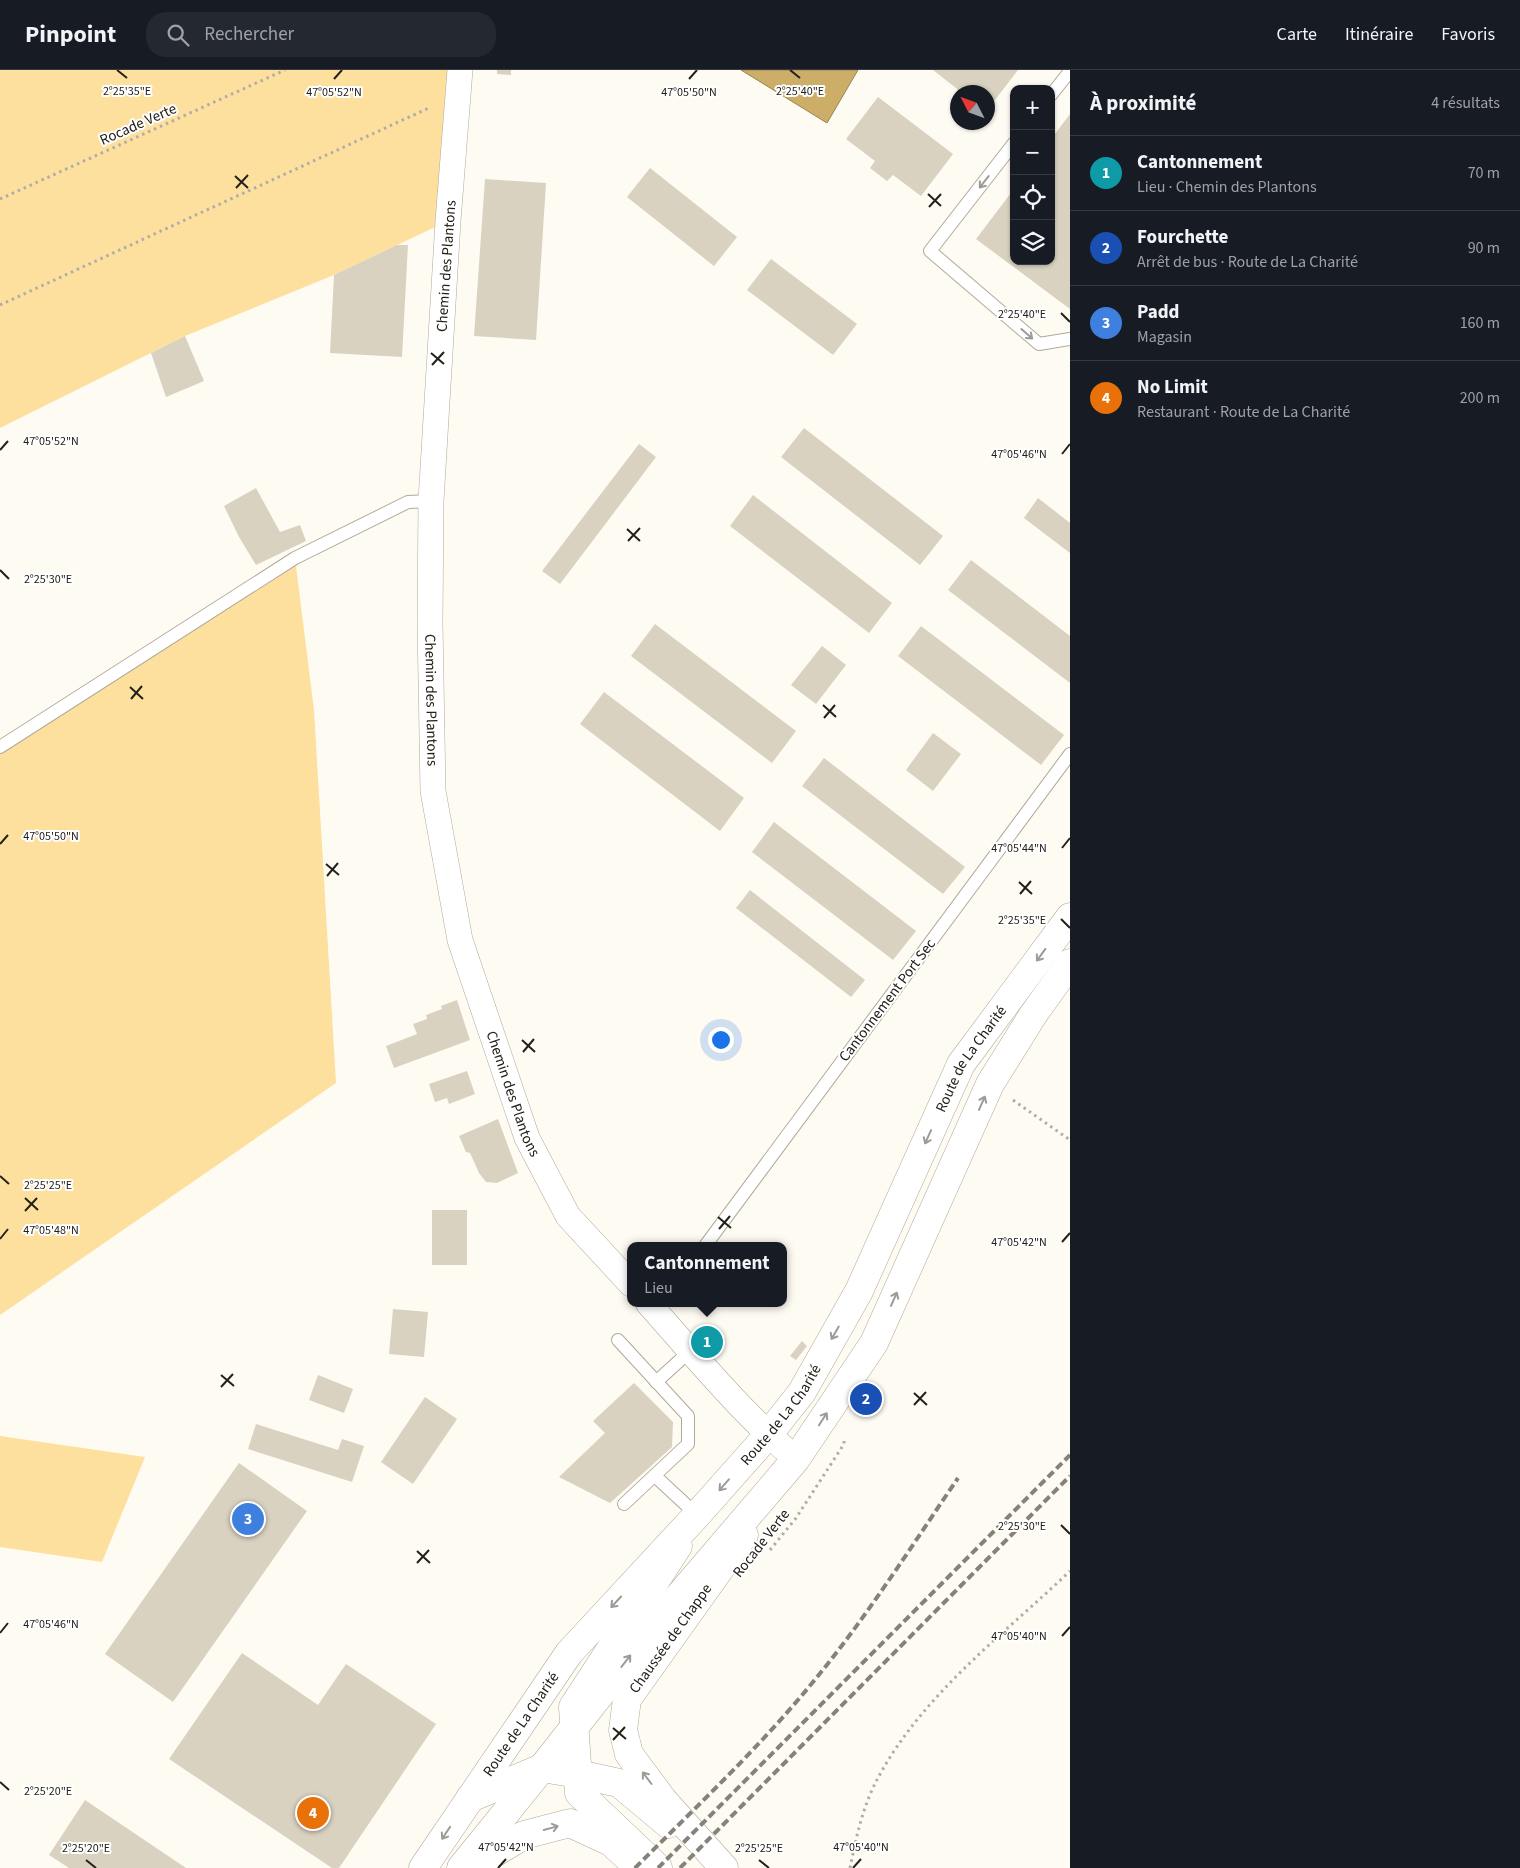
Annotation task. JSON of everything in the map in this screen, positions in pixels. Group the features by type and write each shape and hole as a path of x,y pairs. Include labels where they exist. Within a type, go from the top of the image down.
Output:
{"main road":[{"name":"Route de La Charité","path":"423,1868 569,1653 697,1515 768,1435 802,1392 859,1291 961,1064 1070,916"},
{"name":"Route de La Charité","path":"461,1868 662,1616 796,1459 874,1344 990,1084 1033,1015 1070,963"},
{"name":"Chaussée de Chappe","path":"724,1868 663,1800 629,1754 623,1730 627,1699 714,1579 796,1459"},
{"path":"658,1868 579,1793 573,1707 697,1515"},
{"path":"470,1798 542,1768 620,1783 678,1833 711,1868"},
{"path":"481,1868 491,1854 524,1835 570,1823 611,1842 639,1868"}],"street":[{"name":"Chemin des Plantons","path":"460,70 448,221 431,501 430,623 433,790 460,940 527,1138 568,1216 627,1280"},
{"path":"656,1307 690,1351 731,1397 768,1435 796,1459"}],"lane":[{"path":"1055,90 1070,71"},
{"path":"1010,148 930,251 1039,344 1070,339"},
{"path":"0,748 295,558 408,502 431,501"},
{"name":"Cantonnement Port Sec","path":"707,1242 1070,754"},
{"path":"618,1340 688,1416 688,1444 624,1504"},
{"path":"656,1382 690,1351"},
{"path":"655,1476 697,1515"}],"path":[{"name":"Rocade Verte","path":"0,199 285,70"},
{"path":"0,305 430,107 458,104"},
{"path":"990,1084 1070,1140"},
{"name":"Rocade Verte","path":"766,1555 796,1518 844,1444 843,1434"},
{"path":"850,1868 858,1829 877,1779 901,1738 957,1675 1070,1570"}],"shaded area":[{"path":"0,70 460,70 448,221 334,275 185,336 0,428"},
{"path":"741,70 858,70 827,123"},
{"path":"295,558 314,710 336,1083 0,1315 0,747"},
{"path":"0,1436 145,1457 102,1562 0,1547"}],"building":[{"path":"497,70 511,70 511,75 497,74"},
{"path":"933,70 1018,70 995,100 995,85 952,85"},
{"path":"878,97 953,154 921,196 893,175 887,181 870,168 875,161 846,139"},
{"path":"1070,114 1070,309 1011,265 1055,265 1055,134"},
{"path":"650,168 737,237 714,266 627,197"},
{"path":"485,179 546,183 536,340 474,336"},
{"path":"1010,194 1010,264 976,239"},
{"path":"397,245 408,245 402,357 330,353 334,275"},
{"path":"771,259 857,324 833,355 747,290"},
{"path":"185,336 204,381 166,397 151,353"},
{"path":"804,428 943,536 920,565 781,457"},
{"path":"639,444 656,457 560,584 542,571"},
{"path":"256,488 280,532 300,525 306,541 256,565 239,537 224,506"},
{"path":"753,495 892,603 869,633 730,526"},
{"path":"1038,498 1070,523 1070,553 1024,518"},
{"path":"971,560 1070,636 1070,683 948,590"},
{"path":"655,624 796,731 772,763 631,656"},
{"path":"921,626 1064,735 1041,765 898,656"},
{"path":"822,646 846,665 816,704 791,685"},
{"path":"604,692 744,798 720,831 580,724"},
{"path":"933,733 961,754 933,791 906,770"},
{"path":"824,758 965,867 943,894 802,786"},
{"path":"774,822 916,931 893,960 752,852"},
{"path":"750,890 865,980 851,997 736,908"},
{"path":"457,1000 470,1040 394,1068 386,1046 417,1034 413,1024 427,1019 426,1015 442,1009 441,1006"},
{"path":"467,1071 475,1094 449,1104 447,1098 435,1102 429,1084"},
{"path":"498,1119 518,1173 497,1183 486,1182 479,1173 470,1153 466,1152 459,1136"},
{"path":"432,1210 467,1210 467,1265 432,1265"},
{"path":"393,1309 428,1312 424,1357 389,1354"},
{"path":"704,1333 715,1345 711,1350 699,1338"},
{"path":"802,1341 807,1346 796,1360 790,1356"},
{"path":"318,1375 353,1389 344,1413 309,1400"},
{"path":"634,1383 673,1422 672,1447 610,1503 559,1477 605,1433 593,1421"},
{"path":"865,1389 871,1393 860,1408 854,1404"},
{"path":"425,1397 457,1419 413,1484 381,1462"},
{"path":"256,1424 338,1450 342,1439 364,1446 352,1482 248,1449"},
{"path":"239,1463 307,1511 173,1702 105,1654"},
{"path":"242,1653 318,1705 346,1664 436,1724 339,1868 332,1868 169,1759"},
{"path":"85,1800 186,1868 69,1868 49,1855"}],"railway":[{"path":"658,1868 1070,1455"},
{"path":"680,1868 1070,1476"},
{"path":"635,1868 749,1754 833,1658 870,1608 958,1478"}],"place":[{"name":"Cantonnement","path":"707,1342"},
{"name":"Fourchette","path":"866,1399"},
{"name":"Padd","path":"248,1519"},
{"name":"No Limit","path":"313,1813"}]}
